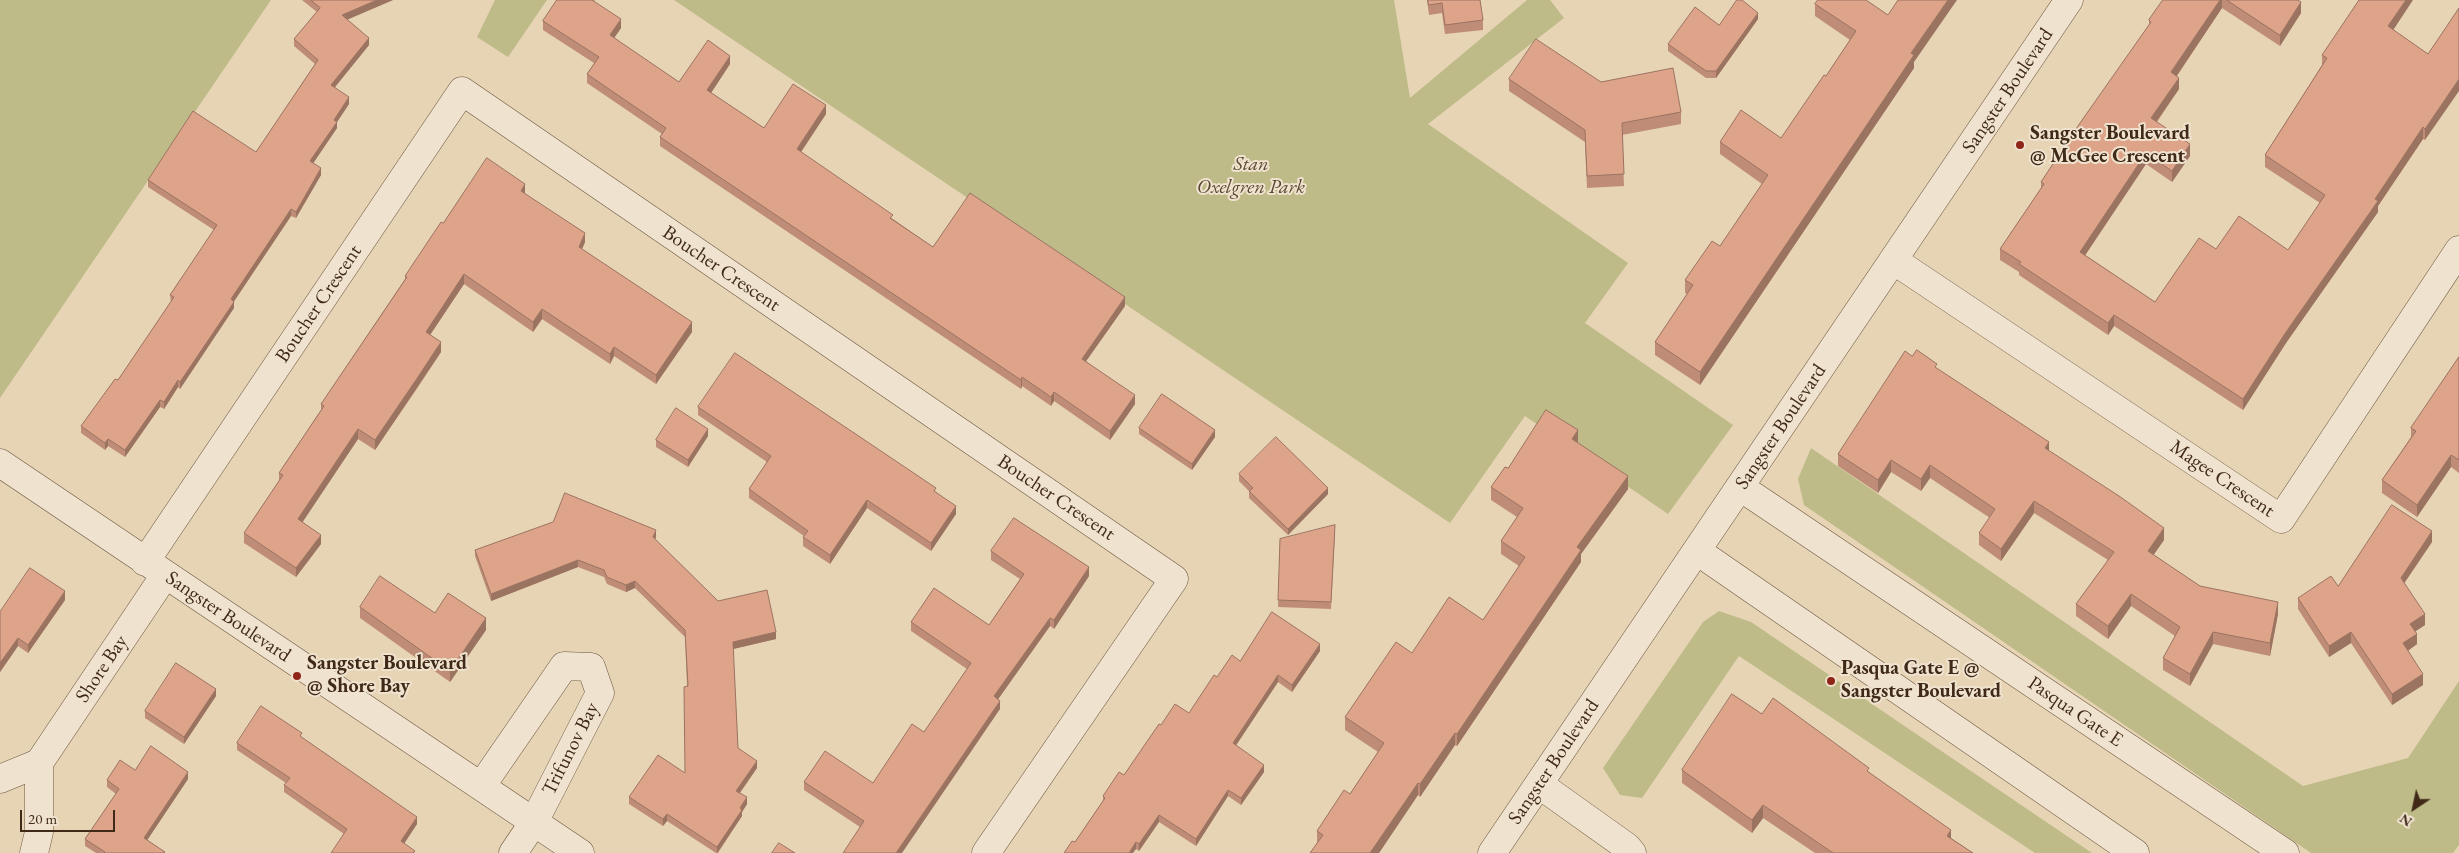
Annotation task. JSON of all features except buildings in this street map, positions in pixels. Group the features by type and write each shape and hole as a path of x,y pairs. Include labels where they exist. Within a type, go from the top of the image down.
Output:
{"street":[{"name":"Sangster Boulevard","path":"1492,853 1540,785 2069,0"},
{"name":"Boucher Crescent","path":"155,568 462,91 1174,579 986,853"},
{"name":"Magee Crescent","path":"1893,260 2281,519 2459,250"},
{"name":"Sangster Boulevard","path":"0,463 482,785 580,853"},
{"name":"Pasqua Gate E","path":"1740,487 2285,853"},
{"path":"1697,551 2135,853"},
{"name":"Shore Bay","path":"39,763 155,568"},
{"name":"Trifunov Bay","path":"482,785 564,666 591,667 600,693 534,822"},
{"path":"0,779 39,763 39,832 34,853"},
{"path":"1540,785 1637,851"},
{"path":"513,853 534,822"}],"green space":[{"path":"0,0 271,0 0,398"},
{"path":"495,0 547,0 508,57 477,37"},
{"name":"Stan Oxelgren Park","path":"674,0 1394,0 1410,98 1527,0 1550,0 1564,18 1428,124 1628,263 1585,323 1733,425 1668,514 1525,416 1450,523"},
{"path":"1811,448 2303,786 2408,758 2459,681 2459,845 2453,853 2311,853 1804,505 1798,479"},
{"path":"1719,611 1751,622 2092,853 2035,853 1739,656 1642,798 1620,795 1603,768 1703,622"}],"place":[{"name":"Sangster Boulevard @ McGee Crescent","path":"2020,145"},
{"name":"Sangster Boulevard @ Shore Bay","path":"297,676"},
{"name":"Pasqua Gate E @ Sangster Boulevard","path":"1831,681"}]}
